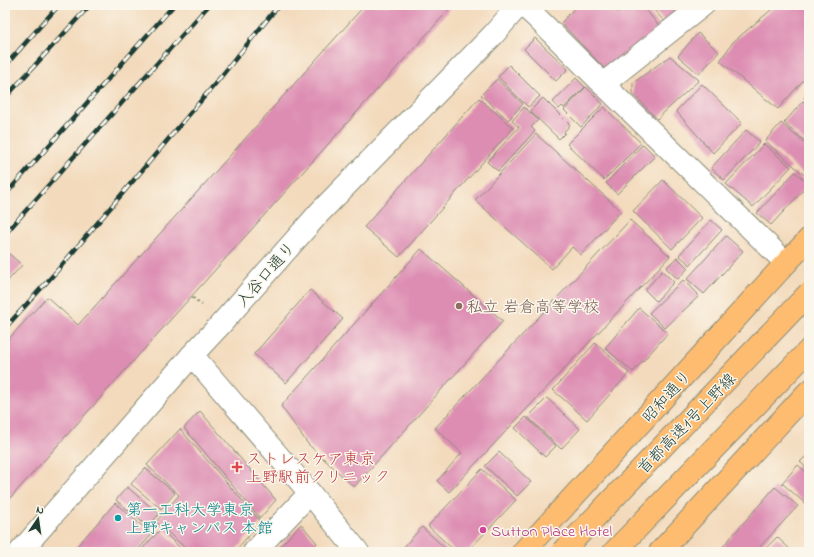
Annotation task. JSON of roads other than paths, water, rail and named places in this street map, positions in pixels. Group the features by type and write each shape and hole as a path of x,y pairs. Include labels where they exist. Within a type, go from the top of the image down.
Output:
{"highway":[{"name":"昭和通り","path":"523,552 809,239"},
{"name":"首都高速1号上野線","path":"562,552 809,293"},
{"path":"614,552 809,350"},
{"path":"660,552 809,391"}],"street":[{"name":"入谷口通り","path":"20,552 192,355 320,212 493,35 519,5"},
{"path":"523,5 786,263"},
{"path":"603,84 703,5"},
{"path":"192,355 310,493 358,552"},
{"path":"254,552 310,493"}],"railway":[{"path":"5,66 59,5"},
{"path":"5,98 90,5"},
{"path":"5,195 174,5"},
{"path":"5,234 209,5"},
{"path":"5,328 56,272 215,84 279,5"}],"place":[{"name":"私立 岩倉高等学校","path":"459,306"},
{"name":"ストレスケア東京 上野駅前クリニック","path":"237,467"},
{"name":"第一工科大学東京 上野キャンパス 本館","path":"118,518"},
{"name":"Sutton Place Hotel","path":"483,530"}]}
